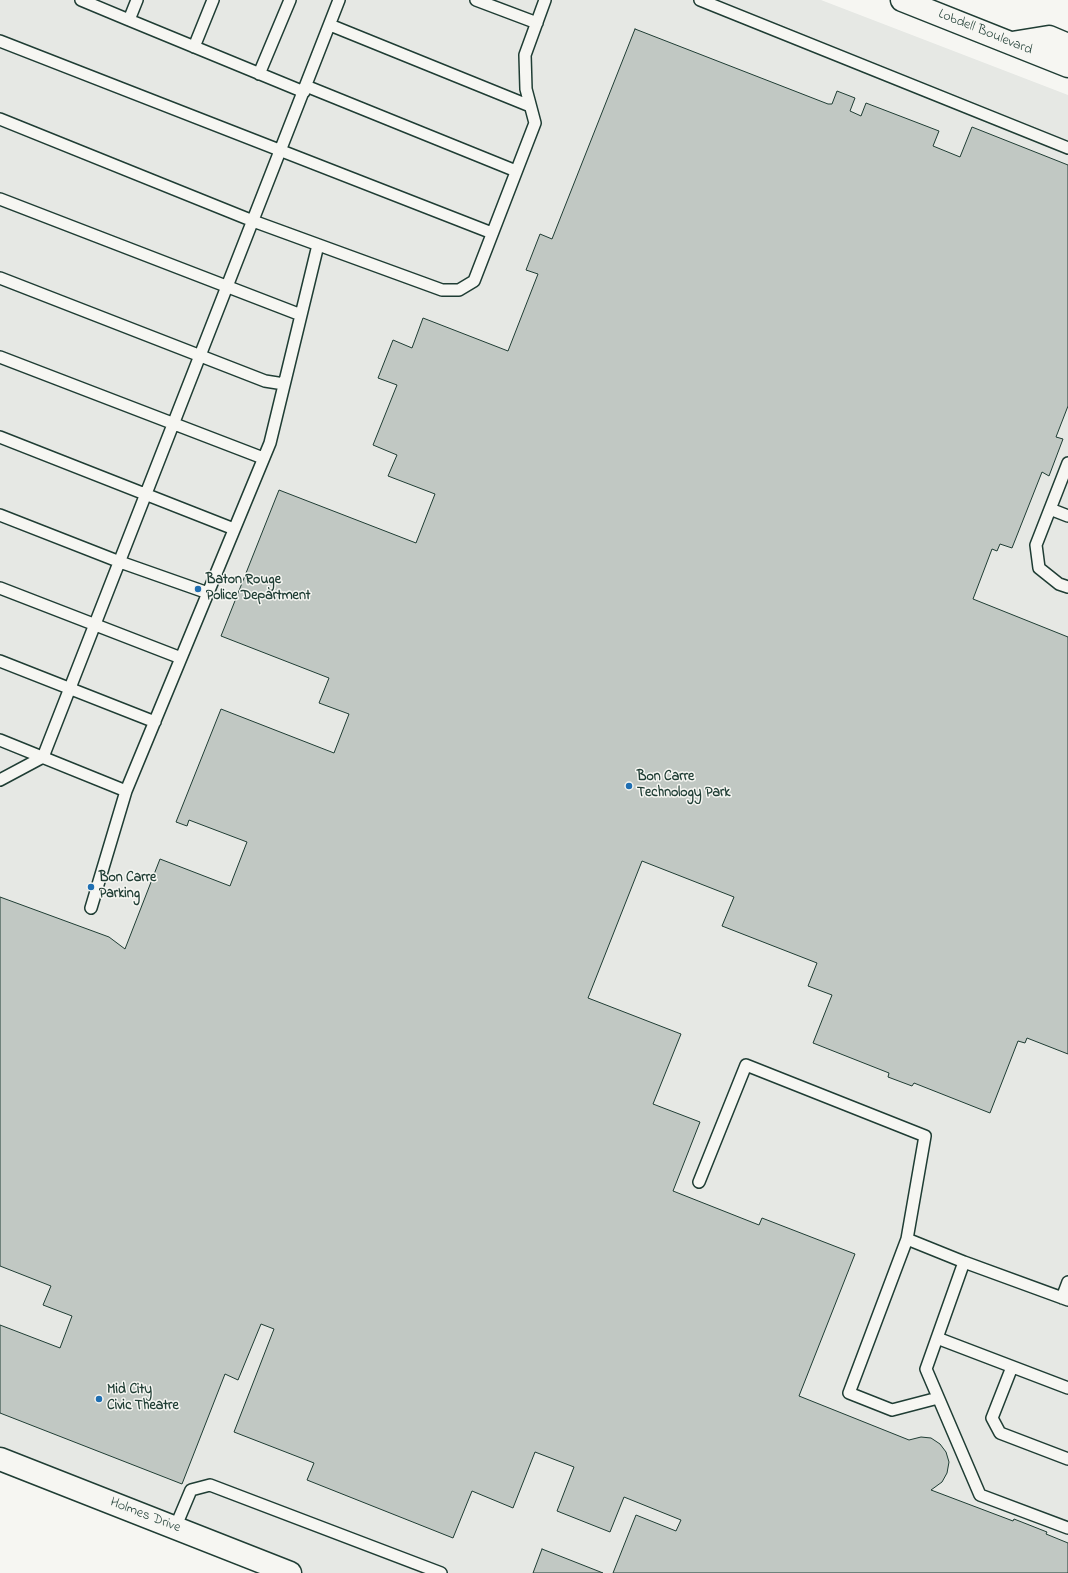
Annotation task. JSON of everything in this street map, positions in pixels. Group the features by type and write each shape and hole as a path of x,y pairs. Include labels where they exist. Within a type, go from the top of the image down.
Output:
{"street":[{"name":"Lobdell Boulevard","path":"902,0 1068,66"},
{"path":"1010,43 1049,37 1068,45"},
{"name":"Holmes Drive","path":"0,1459 290,1573"}],"lane":[{"path":"81,0 259,74 305,89 516,171"},
{"path":"129,20 137,0"},
{"path":"194,47 213,0"},
{"path":"259,74 290,0"},
{"path":"0,780 44,757 339,0"},
{"path":"476,0 537,23"},
{"path":"0,119 253,221 442,290 459,290 474,280 534,123 526,89 525,55 545,0"},
{"path":"700,0 1068,148"},
{"path":"330,25 530,106"},
{"path":"0,40 492,233"},
{"path":"0,199 300,315"},
{"path":"91,908 126,791 270,443 318,244"},
{"path":"0,278 265,381 284,384"},
{"path":"0,357 263,458"},
{"path":"0,438 234,529"},
{"path":"1068,463 1036,545 1039,568 1059,584 1068,587"},
{"path":"1050,509 1068,516"},
{"path":"0,515 120,562 208,593"},
{"path":"0,588 182,658"},
{"path":"0,661 155,722"},
{"path":"0,740 126,791"},
{"path":"699,1182 746,1065 925,1136 907,1239 849,1393 892,1410 938,1398"},
{"path":"907,1239 964,1262 1065,1299 1068,1282"},
{"path":"964,1262 926,1369 980,1495 1068,1528"},
{"path":"937,1338 1068,1388"},
{"path":"1012,1367 992,1418 1000,1433 1068,1459"},
{"path":"175,1528 191,1490 210,1484 441,1573"}],"shaded area":[{"name":"Bon Carre Technology Park","path":"0,0 821,0 1068,95 1068,1573 290,1573 0,1459"}],"building":[{"name":"Bon Carre Technology Park","path":"635,29 828,104 832,104 837,91 855,98 850,111 861,116 866,103 939,131 933,146 960,157 972,127 1068,165 1068,406 1056,437 1063,439 1049,476 1042,472 1012,548 1000,544 997,551 992,549 973,599 1068,637 1068,1054 1027,1038 1025,1043 1018,1041 990,1113 914,1083 912,1086 888,1077 889,1073 813,1043 832,995 808,986 817,963 722,926 734,897 642,861 588,998 681,1034 653,1104 700,1122 673,1191 759,1225 762,1218 855,1254 799,1396 909,1440 921,1437 931,1438 940,1444 946,1452 949,1462 947,1473 942,1482 931,1490 1013,1521 1014,1519 1047,1532 1046,1534 1068,1543 1068,1573 613,1573 636,1515 676,1531 681,1520 624,1497 610,1532 557,1511 574,1467 535,1452 513,1508 472,1491 453,1538 307,1480 314,1463 234,1432 274,1329 261,1324 238,1380 225,1374 182,1484 0,1413 0,1325 60,1348 72,1316 43,1305 51,1286 0,1266 0,897 109,937 125,949 160,859 230,886 247,842 189,820 187,826 176,822 221,709 334,753 349,714 319,703 329,678 221,636 279,490 416,543 435,494 388,476 397,455 373,445 397,385 378,378 393,340 412,348 423,318 508,351 538,274 526,270 540,234 552,239"},
{"path":"542,1549 603,1573 533,1573"}],"place":[{"name":"Baton Rouge Police Department","path":"198,589"},
{"name":"Bon Carre Technology Park","path":"629,786"},
{"name":"Bon Carre Parking","path":"91,887"},
{"name":"Mid City Civic Theatre","path":"99,1399"}]}
